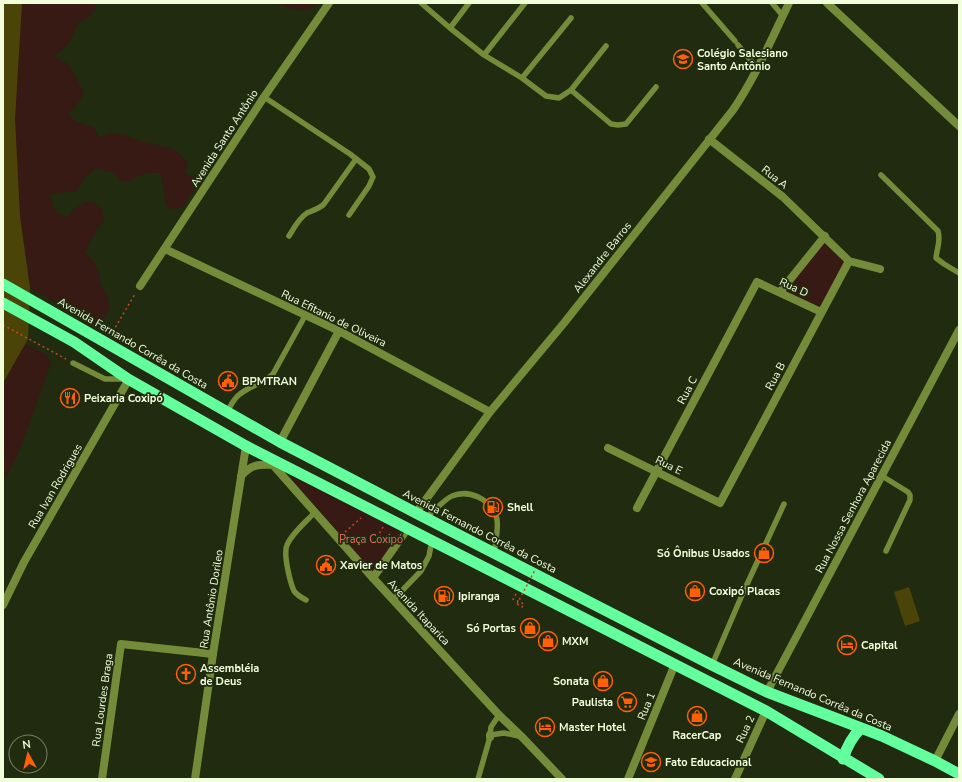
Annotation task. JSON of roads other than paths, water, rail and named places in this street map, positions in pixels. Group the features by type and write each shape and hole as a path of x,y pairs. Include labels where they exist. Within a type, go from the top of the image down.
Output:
{"highway":[{"name":"Avenida Fernando Corrêa da Costa","path":"3,284 280,442 421,516 767,692 861,728 936,761 959,774"},
{"path":"3,303 74,342 128,379 269,460 284,466 432,540 766,711 843,759 879,779"},
{"path":"843,759 852,737 861,728"}],"street":[{"name":"Avenida Santo Antônio","path":"140,286 264,97 329,3"},
{"name":"Alexandre Barros","path":"421,516 490,412 564,323 733,110 758,69 789,3"},
{"path":"827,3 959,126"},
{"name":"Rua A","path":"709,139 783,196 849,261"},
{"path":"780,292 824,236"},
{"name":"Rua Efitanio de Oliveira","path":"165,249 339,331 490,412"},
{"path":"849,261 880,269"},
{"name":"Rua B","path":"720,503 849,261"},
{"name":"Rua D","path":"757,282 821,312"},
{"name":"Rua C","path":"637,508 757,282"},
{"name":"Rua Nossa Senhora Aparecida","path":"767,692 959,330"},
{"path":"280,442 339,331"},
{"name":"Rua Ivan Rodrigues","path":"3,605 24,562 128,379"},
{"name":"Rua Antônio Dorileo","path":"195,779 246,446"},
{"name":"Rua E","path":"608,448 720,503"},
{"path":"241,476 248,468 269,460"},
{"name":"Avenida Itaparica","path":"269,460 393,600 500,716 562,779"},
{"path":"373,578 408,528"},
{"name":"Rua Lourdes Braga","path":"102,779 121,644 213,654"},
{"name":"Rua 1","path":"628,779 675,664"},
{"name":"Rua 2","path":"735,779 766,711"},
{"path":"936,761 959,714"}],"lane":[{"path":"421,3 484,55 522,78 546,96 559,98 571,90 606,46"},
{"path":"450,28 469,3"},
{"path":"484,55 525,3"},
{"path":"702,3 758,69"},
{"path":"772,3 783,16"},
{"path":"522,78 571,18"},
{"path":"571,90 611,124 618,125 626,124 656,87"},
{"path":"264,97 356,159 369,170 373,177 369,186 349,215"},
{"path":"289,236 305,214 320,208 324,204 356,159"},
{"path":"881,175 938,231 940,240 936,258 959,272"},
{"path":"227,412 234,400 241,393 267,379 273,374 305,316"},
{"path":"73,363 105,379 128,379"},
{"path":"882,476 908,492 910,495 910,500 886,551"},
{"path":"421,516 452,496 467,494 484,500 497,516 497,531 494,553"},
{"path":"712,665 784,504"},
{"path":"306,600 295,592 292,585 288,568 286,547 290,539 315,512"},
{"path":"393,600 421,571 429,556 432,540"},
{"path":"478,779 490,736 491,727 500,716"},
{"path":"490,736 504,733 513,734 523,738"}],"place":[{"name":"Colégio Salesiano Santo Antônio","path":"683,59"},
{"name":"BPMTRAN","path":"228,381"},
{"name":"Peixaria Coxipó","path":"70,398"},
{"name":"Shell","path":"493,507"},
{"name":"Só Ônibus Usados","path":"764,553"},
{"name":"Xavier de Matos","path":"326,565"},
{"name":"Coxipó Placas","path":"695,591"},
{"name":"Ipiranga","path":"444,596"},
{"name":"Só Portas","path":"530,628"},
{"name":"MXM","path":"548,641"},
{"name":"Capital","path":"847,645"},
{"name":"Assembléia de Deus","path":"186,674"},
{"name":"Sonata","path":"603,681"},
{"name":"Paulista","path":"627,702"},
{"name":"RacerCap","path":"697,716"},
{"name":"Master Hotel","path":"545,727"},
{"name":"Fato Educacional","path":"651,762"}],"park label":[{"name":"Praça Coxipó","path":"371,539"}]}
